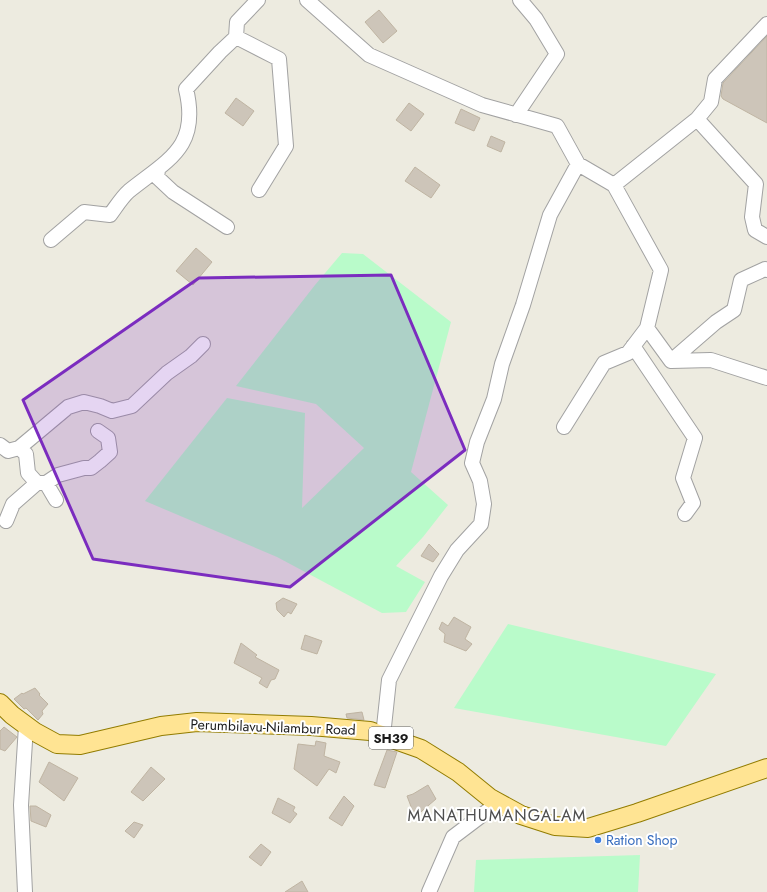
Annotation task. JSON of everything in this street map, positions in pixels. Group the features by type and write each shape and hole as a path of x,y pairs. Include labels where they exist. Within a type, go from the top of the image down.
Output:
{"main road":[{"name":"Perumbilavu-Nilambur Road","path":"0,703 26,726 57,744 80,745 160,726 197,722 311,726 370,731 421,749 458,772 498,803 521,815 555,826 588,828 767,768"}],"street":[{"path":"51,240 84,212 110,215 128,192 158,170 174,154 186,138 190,123 190,105 186,89 236,37 237,22 258,0"},
{"path":"307,0 369,55 482,105 557,126 578,164 614,185 661,270 647,328 628,353 604,363 564,427"},
{"path":"516,115 558,54 536,19 520,0"},
{"path":"614,185 697,119 711,102 715,79 767,24"},
{"path":"236,37 279,59 286,146 259,190"},
{"path":"697,119 756,184 752,217 755,230 767,237"},
{"path":"384,736 389,680 441,576 457,550 481,524 484,504 480,480 472,463 477,442 494,399 502,364 523,305 550,215 578,164"},
{"path":"158,170 157,177 173,192 227,227"},
{"path":"671,361 716,322 734,310 741,280 765,269 767,270"},
{"path":"647,328 671,361"},
{"path":"0,445 8,451 19,448 68,407 84,402 112,411 132,406 203,344"},
{"path":"633,346 694,438 683,478 693,503 685,514"},
{"path":"671,361 711,360 767,378"},
{"path":"6,521 13,504 41,483 58,475 84,468 91,468 110,452 108,438 98,431"},
{"path":"19,448 26,454 28,474 41,483 56,500"},
{"path":"25,892 21,805 26,726"},
{"path":"429,892 453,837 498,803"}],"highlighted area":[{"path":"391,275 465,450 290,587 93,559 23,400 199,278"}],"green space":[{"path":"342,253 363,254 451,322 411,472 448,505 423,537 396,566 425,582 406,612 382,613 277,557 145,501 227,398 305,413 302,508 364,448 316,404 236,386"},
{"path":"508,624 716,674 666,746 454,708"},
{"path":"640,855 638,892 474,892 476,860"}],"building":[{"path":"379,10 397,31 383,43 365,22"},
{"path":"767,36 767,123 723,99 721,96 723,83"},
{"path":"236,98 254,111 243,126 225,113"},
{"path":"409,103 424,114 411,131 396,120"},
{"path":"461,109 480,118 474,131 455,123"},
{"path":"491,136 505,142 501,152 487,146"},
{"path":"415,167 440,185 431,198 405,181"},
{"path":"196,248 212,262 193,285 176,271"},
{"path":"429,544 439,554 433,562 421,556"},
{"path":"283,598 297,604 291,614 288,612 284,617 277,610 276,603"},
{"path":"454,617 471,627 465,639 472,644 466,651 444,642 445,634 439,629 442,622 448,626"},
{"path":"305,635 322,641 317,654 301,649"},
{"path":"241,643 257,655 255,657 279,670 275,679 271,680 267,688 259,683 262,678 234,663"},
{"path":"35,688 40,694 39,695 48,704 42,711 43,714 38,720 14,699 22,693 23,694"},
{"path":"362,712 364,720 347,718 346,714"},
{"path":"4,727 17,737 5,751 0,749 0,731"},
{"path":"316,741 326,743 324,756 340,762 336,773 329,769 317,786 294,769 298,744 315,746"},
{"path":"387,750 397,752 385,788 374,785"},
{"path":"49,762 78,778 64,801 39,782"},
{"path":"151,767 165,779 143,801 131,792"},
{"path":"428,785 436,799 415,817 407,796"},
{"path":"344,796 354,806 342,826 329,818"},
{"path":"278,798 295,807 293,811 297,814 290,823 272,813"},
{"path":"30,806 36,806 51,815 46,827 31,821"},
{"path":"134,822 143,825 134,838 125,831"},
{"path":"261,844 271,852 261,866 249,857"},
{"path":"302,881 308,892 285,892"}],"place":[{"name":"Ration Shop","path":"598,840"}],"district":[{"name":"MANATHUMANGALAM","path":"497,815"}]}
